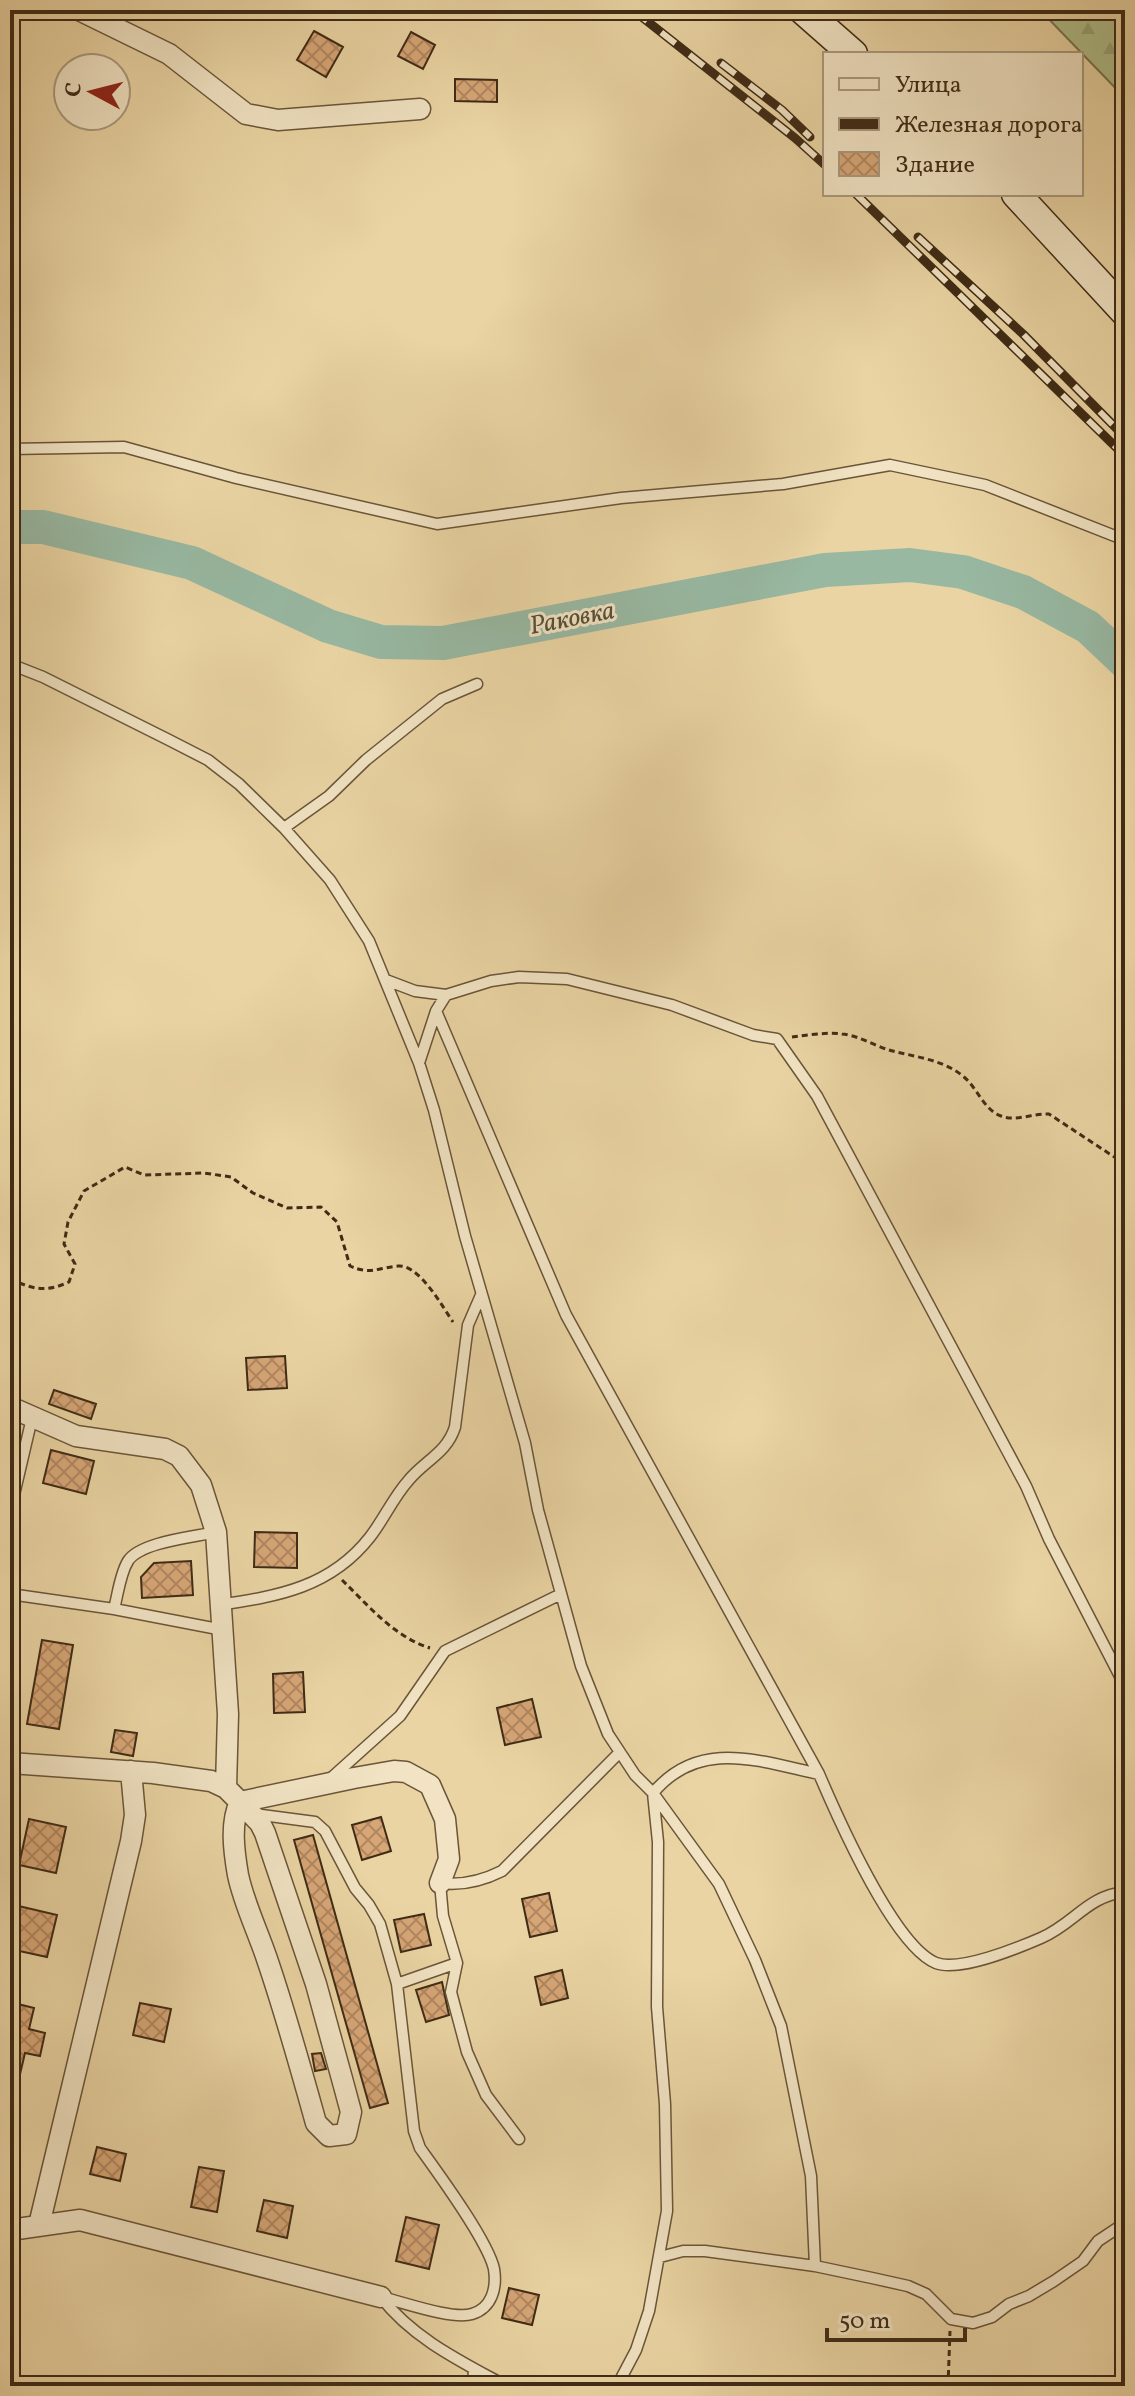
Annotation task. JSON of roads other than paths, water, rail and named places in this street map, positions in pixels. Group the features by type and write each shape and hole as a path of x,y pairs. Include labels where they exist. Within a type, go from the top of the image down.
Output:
{"main road":[{"path":"803,10 851,52"},
{"path":"1018,196 1125,312"}],"street":[{"path":"79,10 169,54 246,114 278,120 420,109"},
{"path":"10,1407 76,1436 165,1449 179,1456 201,1485 216,1532 228,1714 240,1801 235,1812 235,1838 244,1894 278,1991 316,2123 329,2136 346,2134 351,2112 316,1984 265,1833 240,1801 196,1778 10,1763"},
{"path":"39,2225 131,1841 135,1815 131,1771"},
{"path":"240,1801 325,1783 394,1771 406,1772 430,1785 445,1819 449,1859 440,1883"},
{"path":"10,2230 80,2220 103,2224 381,2297"}],"lane":[{"path":"10,449 124,447 236,478 437,524 621,498 783,484 890,465 985,485 1125,540"},
{"path":"10,664 43,677 208,760 239,784 284,828 330,880 369,941 419,1063 434,1110 481,1295 525,1443 538,1510 581,1666 608,1734 635,1775 653,1793 719,1884 755,1960 781,2026 811,2176 815,2266"},
{"path":"284,828 329,796 366,760 442,699 477,684"},
{"path":"386,980 415,991 446,995 491,981 519,977 567,979 672,1005 753,1035 777,1039 817,1096 1026,1486 1049,1539 1125,1686"},
{"path":"419,1063 436,1011 446,995"},
{"path":"436,1011 566,1315 819,1774 851,1847 896,1922 925,1956 937,1964 952,1965 990,1957 1043,1937 1063,1926 1094,1900 1125,1892"},
{"path":"219,1605 278,1595 334,1573 370,1538 411,1477 451,1441 461,1392 468,1325 481,1295"},
{"path":"10,1512 32,1418"},
{"path":"114,1609 130,1557 141,1549 216,1532"},
{"path":"10,1594 114,1609 223,1630"},
{"path":"325,1783 400,1716 445,1651 561,1594"},
{"path":"519,2139 486,2095 467,2052 451,1992 457,1963 443,1916 440,1883 464,1884 502,1871 620,1752"},
{"path":"617,2386 636,2350 649,2311 667,2211 668,2159 657,2007 658,1842 653,1793 666,1777 679,1768 720,1757 749,1759 819,1774"},
{"path":"240,1801 315,1822 325,1831 355,1888 380,1924 397,1984 414,2131 420,2148 486,2248 494,2270 493,2296 485,2308 470,2315 381,2297"},
{"path":"397,1984 457,1963"},
{"path":"660,2257 683,2251 705,2251 815,2266 908,2286 926,2294 951,2319 973,2323 992,2317 1083,2261 1098,2241 1125,2223"},
{"path":"381,2297 404,2324 506,2386"},
{"path":"473,2386 474,2369"}],"waterway":[{"name":"Раковка","path":"10,527 43,527 192,563 328,626 381,642 443,643 825,570 910,565 963,572 1023,592 1088,627 1125,662"}],"railway":[{"path":"633,10 823,163"},
{"path":"721,63 782,110 810,137"},
{"path":"858,196 1125,456"},
{"path":"918,237 1023,334 1125,437"}]}
